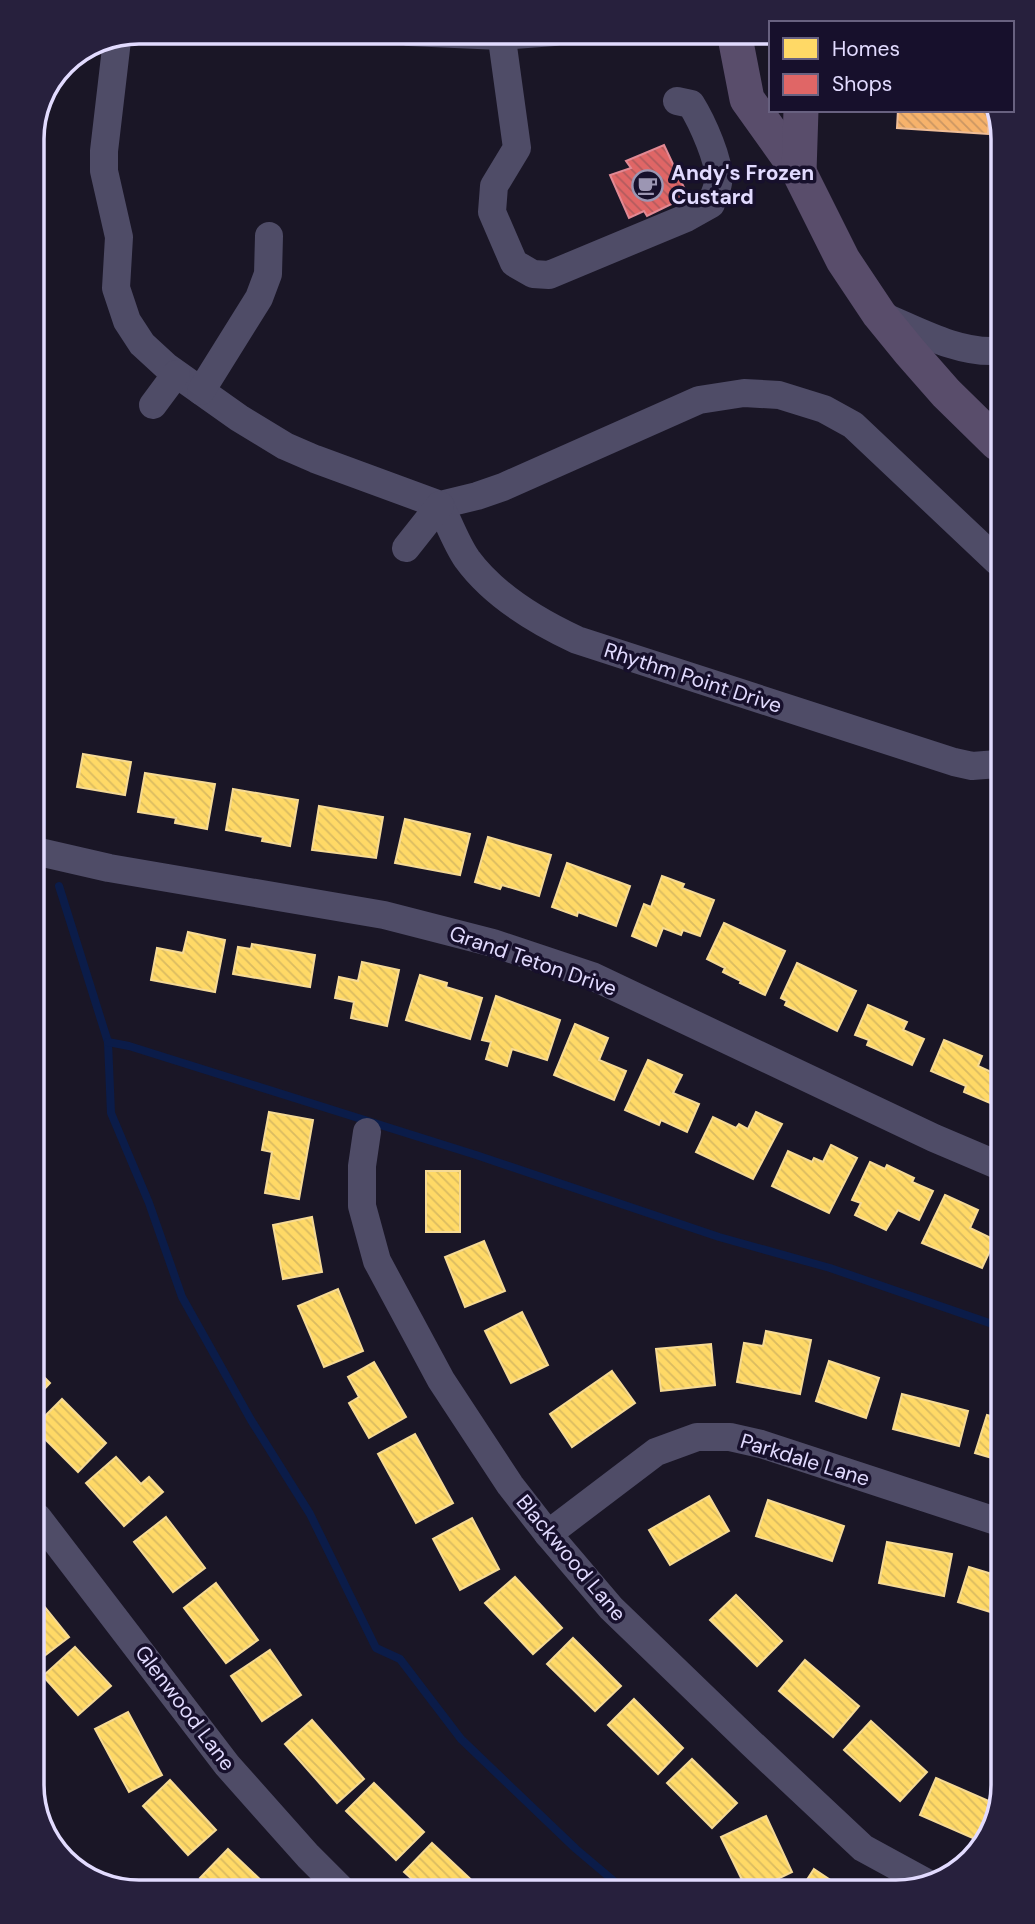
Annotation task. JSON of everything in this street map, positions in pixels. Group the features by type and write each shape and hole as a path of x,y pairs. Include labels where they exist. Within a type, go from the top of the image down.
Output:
{"main road":[{"path":"736,44 747,99 799,172 843,260 879,314 946,393 991,437"},
{"path":"799,172 801,112"}],"street":[{"path":"502,44 517,148 494,186 492,212 514,263 533,274 549,275 685,218 711,204 719,180 702,120 691,104 677,102"},
{"path":"116,47 104,161 107,190 119,237 116,288 134,333 149,352 176,374 255,429 300,453 440,505"},
{"path":"201,391 259,298 268,274 269,236"},
{"path":"879,314 951,344 979,352 991,351"},
{"path":"153,405 176,374"},
{"path":"406,548 440,505 503,487 698,400 744,393 779,396 824,409 853,425 991,554"},
{"name":"Rhythm Point Drive","path":"440,505 459,545 474,568 515,605 555,629 608,651 954,762 972,766 991,765"},
{"name":"Grand Teton Drive","path":"44,853 109,868 384,915 493,943 592,976 934,1138 991,1162"},
{"name":"Blackwood Lane","path":"368,1132 362,1166 362,1206 377,1261 441,1380 510,1485 611,1608 863,1849 917,1878"},
{"name":"Parkdale Lane","path":"548,1534 656,1452 697,1437 730,1437 761,1444 991,1519"},
{"name":"Glenwood Lane","path":"44,1526 227,1765 307,1856 332,1880"}],"building: Homes":[{"path":"83,754 131,762 125,795 77,787"},
{"path":"145,773 215,784 207,829 175,823 176,818 138,812"},
{"path":"233,789 298,800 290,846 262,841 263,837 226,830"},
{"path":"319,806 383,817 376,858 312,850"},
{"path":"405,819 470,834 460,875 395,863"},
{"path":"488,837 551,855 539,896 502,885 500,889 475,882"},
{"path":"567,863 630,886 616,926 578,912 577,916 552,907"},
{"path":"662,876 684,884 682,888 714,900 700,936 683,930 681,935 663,928 656,946 632,936 644,904 651,907"},
{"path":"724,923 785,951 765,995 740,983 741,981 723,972 725,968 707,959"},
{"path":"188,932 225,940 215,992 151,980 157,948 183,953"},
{"path":"252,944 315,955 310,987 233,974 238,947 251,949"},
{"path":"362,962 399,970 387,1026 351,1018 354,1002 335,998 339,977 358,981"},
{"path":"797,963 856,991 837,1031 785,1005 787,1001 781,998"},
{"path":"420,975 447,983 446,987 482,998 470,1039 406,1020"},
{"path":"496,996 560,1020 547,1060 512,1049 507,1066 486,1059 491,1042 482,1040"},
{"path":"868,1005 907,1022 903,1030 924,1039 912,1065 867,1045 869,1040 855,1035"},
{"path":"575,1024 608,1038 599,1060 626,1071 614,1100 554,1075"},
{"path":"944,1040 982,1056 978,1066 991,1072 990,1103 964,1092 966,1086 931,1071"},
{"path":"648,1060 682,1075 673,1093 699,1104 687,1132 661,1120 659,1125 625,1110"},
{"path":"269,1112 313,1120 299,1199 265,1193 272,1152 262,1150"},
{"path":"756,1112 782,1124 753,1179 696,1152 713,1117 736,1128 739,1124 748,1129"},
{"path":"831,1145 857,1158 829,1213 772,1186 788,1151 812,1162 814,1158 823,1162"},
{"path":"870,1162 885,1169 887,1165 914,1178 912,1182 933,1191 919,1220 898,1210 886,1230 855,1215 861,1203 852,1200"},
{"path":"426,1171 460,1171 460,1232 426,1232"},
{"path":"945,1195 978,1210 970,1228 991,1238 991,1249 982,1268 922,1243"},
{"path":"312,1217 322,1272 283,1279 273,1225"},
{"path":"484,1241 505,1291 465,1307 445,1257"},
{"path":"338,1289 363,1351 324,1367 298,1306"},
{"path":"522,1312 548,1365 511,1383 485,1331"},
{"path":"766,1331 811,1340 800,1394 737,1382 744,1343 763,1346"},
{"path":"711,1344 715,1385 661,1391 656,1349"},
{"path":"829,1361 879,1378 866,1418 816,1401"},
{"path":"374,1362 406,1417 369,1438 349,1403 359,1397 348,1377"},
{"path":"612,1371 635,1403 572,1447 550,1414"},
{"path":"44,1377 50,1383 44,1390"},
{"path":"902,1394 968,1411 959,1446 893,1429"},
{"path":"62,1399 106,1443 78,1472 44,1438 44,1417"},
{"path":"987,1415 991,1416 991,1458 975,1453"},
{"path":"415,1434 453,1503 416,1523 378,1454"},
{"path":"116,1457 141,1484 149,1477 163,1492 124,1526 86,1483"},
{"path":"709,1496 729,1531 670,1565 649,1530"},
{"path":"768,1500 844,1526 832,1561 756,1536"},
{"path":"166,1517 205,1568 173,1592 134,1542"},
{"path":"472,1518 499,1569 460,1590 433,1539"},
{"path":"887,1542 952,1554 944,1596 879,1583"},
{"path":"969,1567 991,1574 991,1612 958,1602"},
{"path":"515,1577 562,1628 533,1654 485,1603"},
{"path":"216,1583 258,1640 226,1663 184,1608"},
{"path":"736,1595 782,1641 757,1666 710,1620"},
{"path":"44,1606 69,1637 44,1656"},
{"path":"573,1638 621,1686 595,1711 547,1664"},
{"path":"75,1647 111,1686 78,1715 44,1675"},
{"path":"270,1650 301,1695 262,1721 231,1676"},
{"path":"805,1660 859,1706 833,1737 779,1691"},
{"path":"634,1699 683,1748 658,1774 608,1725"},
{"path":"128,1712 162,1775 129,1792 95,1729"},
{"path":"312,1720 364,1779 337,1803 285,1744"},
{"path":"871,1721 927,1772 900,1801 844,1750"},
{"path":"692,1759 737,1803 712,1828 667,1783"},
{"path":"936,1778 989,1801 974,1839 920,1815"},
{"path":"170,1780 216,1830 188,1855 143,1806"},
{"path":"374,1783 424,1832 396,1860 346,1811"},
{"path":"766,1816 792,1872 775,1880 742,1880 721,1837"},
{"path":"432,1843 471,1880 413,1880 404,1872"},
{"path":"228,1849 261,1880 202,1880 200,1878"},
{"path":"814,1869 830,1880 807,1880"}],"building: Shops":[{"name":"Andy's Frozen Custard","path":"664,145 688,196 647,216 644,211 629,218 610,175 631,168 626,161"}],"building: Health":[{"path":"898,112 987,112 989,119 988,134 897,128"}],"waterway":[{"path":"59,886 108,1042 111,1113 149,1203 182,1297 251,1420 310,1514 376,1648 400,1659 461,1739 576,1849 613,1880"},
{"path":"108,1042 129,1046 476,1155 719,1237 830,1268 991,1324"}],"place":[{"name":"Andy's Frozen Custard","path":"648,185"}]}
